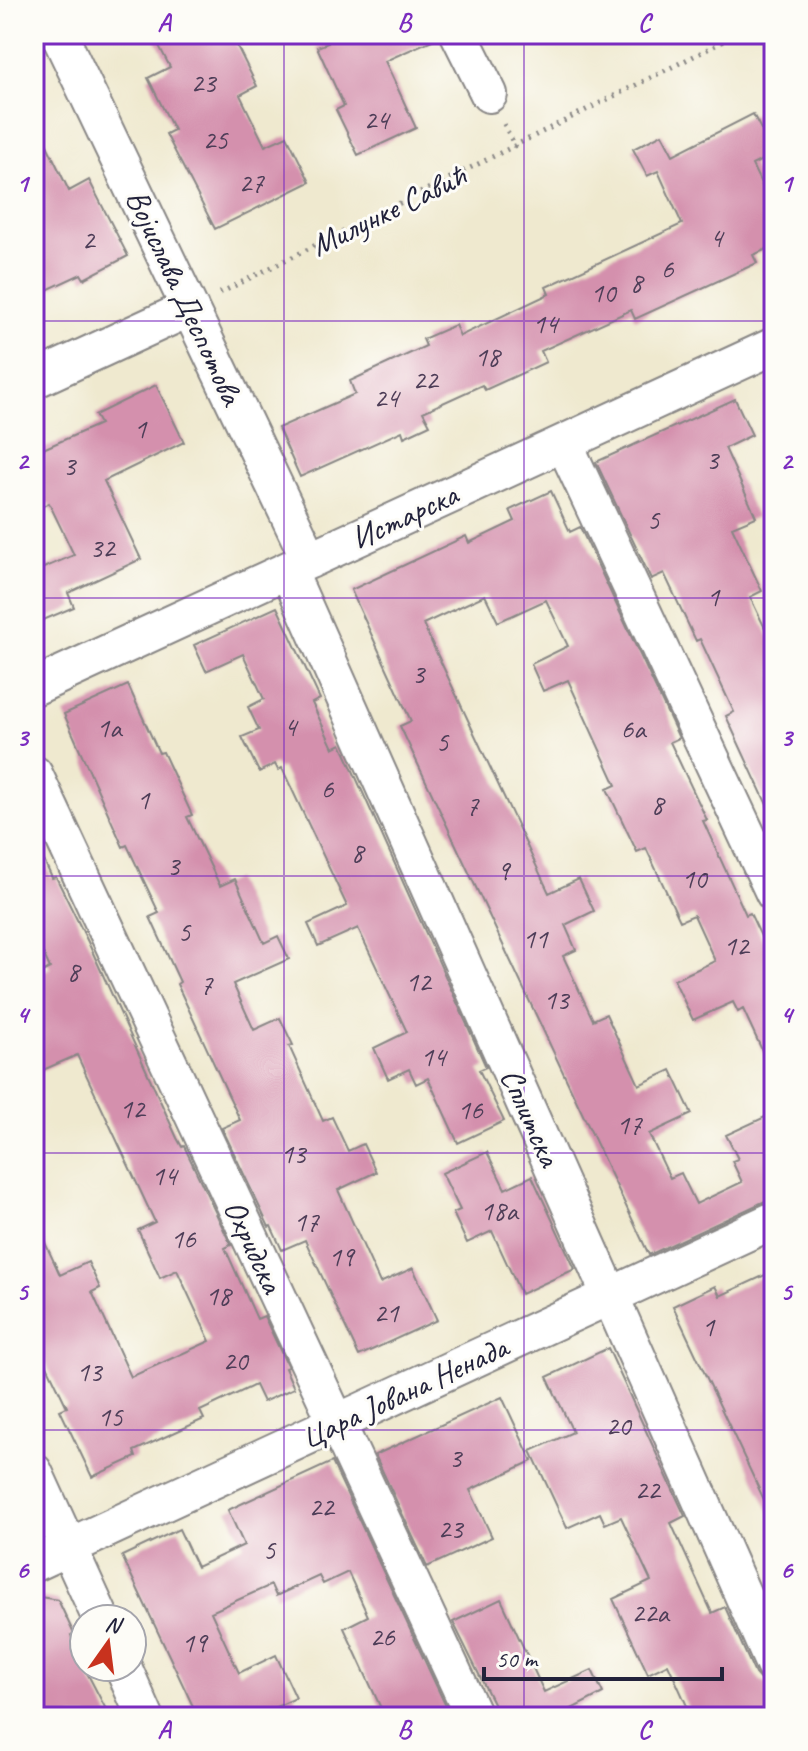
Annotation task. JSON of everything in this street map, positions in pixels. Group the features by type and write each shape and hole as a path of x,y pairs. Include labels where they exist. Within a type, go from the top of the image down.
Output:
{"street":[{"name":"Војислава Деспотова","path":"59,34 190,308 299,565"},
{"path":"459,34 489,94"},
{"path":"34,380 190,308"},
{"name":"Истарска","path":"34,687 774,346"},
{"path":"564,443 774,893"},
{"name":"Сплитска","path":"299,565 610,1296 774,1665"},
{"name":"Охридска","path":"34,774 474,1717"},
{"name":"Цара Јована Ненада","path":"34,1563 774,1220"},
{"path":"34,1472 94,1603"},
{"path":"130,1683 145,1717"}],"path":[{"name":"Милунке Савић","path":"190,308 738,34"}],"building":[{"path":"153,34 231,34 257,86 240,95 265,146 287,136 310,182 215,229 166,134 174,130 148,78 170,67"},
{"path":"324,34 438,34 439,37 385,61 416,128 358,155 336,110 344,106 317,47 328,43"},
{"path":"753,114 774,154 752,165 774,210 774,246 753,255 757,263 635,319 631,310 541,351 546,362 485,390 482,385 423,412 430,425 404,437 402,431 300,477 278,428 355,394 350,381 426,346 423,339 455,325 460,336 549,294 546,287 682,224 658,171 647,176 633,149 662,134 673,155"},
{"path":"34,118 69,191 89,180 128,256 84,279 81,274 34,296"},
{"path":"156,385 184,442 104,481 141,559 68,593 74,607 34,624 34,572 74,555 49,503 41,507 34,492 34,453 100,424 95,415"},
{"path":"735,399 752,435 725,448 756,517 732,527 762,591 750,597 774,647 774,820 726,716 734,712 700,639 696,641 664,573 651,579 596,462"},
{"path":"551,491 570,532 580,527 679,738 670,742 707,820 703,821 746,915 750,913 774,964 774,1076 743,1009 738,1012 733,1002 693,1020 674,980 715,961 694,915 680,921 646,848 637,852 607,789 616,785 568,680 543,691 531,664 568,646 546,600 498,622 485,595 423,624 549,893 579,879 594,911 565,925 576,950 563,956 593,1020 606,1014 639,1085 671,1070 692,1114 649,1134 670,1178 681,1173 696,1204 742,1182 732,1161 738,1159 726,1135 774,1113 774,1197 649,1255 400,726 411,721 351,590 466,536 469,543 515,521 510,510"},
{"path":"277,607 320,699 312,703 333,748 341,744 486,1067 479,1070 504,1121 458,1143 428,1078 416,1084 409,1069 388,1079 374,1048 407,1032 358,928 318,946 308,924 347,906 282,768 278,770 275,764 259,772 242,737 259,730 248,707 264,699 243,654 206,671 194,645"},
{"path":"128,685 192,815 187,817 220,886 235,879 264,943 278,936 289,959 233,984 254,1030 280,1018 293,1045 289,1046 323,1121 332,1117 348,1151 363,1144 376,1172 338,1190 380,1283 413,1268 437,1320 359,1356 305,1240 282,1250 222,1128 240,1120 177,984 180,982 150,917 159,913 127,845 123,847 64,714"},
{"path":"34,839 88,942 177,1138 184,1146 231,1245 225,1248 257,1319 264,1316 288,1367 285,1368 294,1388 263,1402 255,1385 200,1411 204,1419 134,1451 136,1457 92,1477 60,1410 67,1407 44,1359 34,1364 34,1219 60,1275 88,1262 100,1288 92,1292 131,1377 210,1341 177,1270 160,1278 138,1230 155,1222 77,1055 34,1074 34,976 50,968 34,933"},
{"path":"487,1152 505,1189 532,1176 575,1269 521,1294 492,1231 467,1243 453,1213 460,1210 442,1173"},
{"path":"774,1271 774,1521 673,1306 715,1286 720,1296"},
{"path":"608,1348 685,1516 671,1523 712,1613 725,1607 755,1674 770,1685 774,1694 774,1717 692,1717 668,1664 648,1674 613,1599 651,1581 621,1517 605,1524 600,1513 567,1528 531,1451 573,1432 547,1377"},
{"path":"502,1397 532,1461 470,1490 492,1537 427,1567 375,1455"},
{"path":"332,1462 450,1715 385,1717 344,1628 368,1616 348,1572 323,1584 319,1576 276,1596 271,1585 211,1612 239,1673 276,1655 296,1698 254,1717 198,1717 148,1611 148,1603 144,1603 122,1556 179,1529 197,1567 244,1545 228,1510"},
{"path":"34,1596 58,1600 68,1621 68,1683 92,1683 110,1717 34,1717"},
{"path":"501,1599 544,1692 592,1670 603,1693 556,1717 495,1717 498,1713 453,1622"}]}
